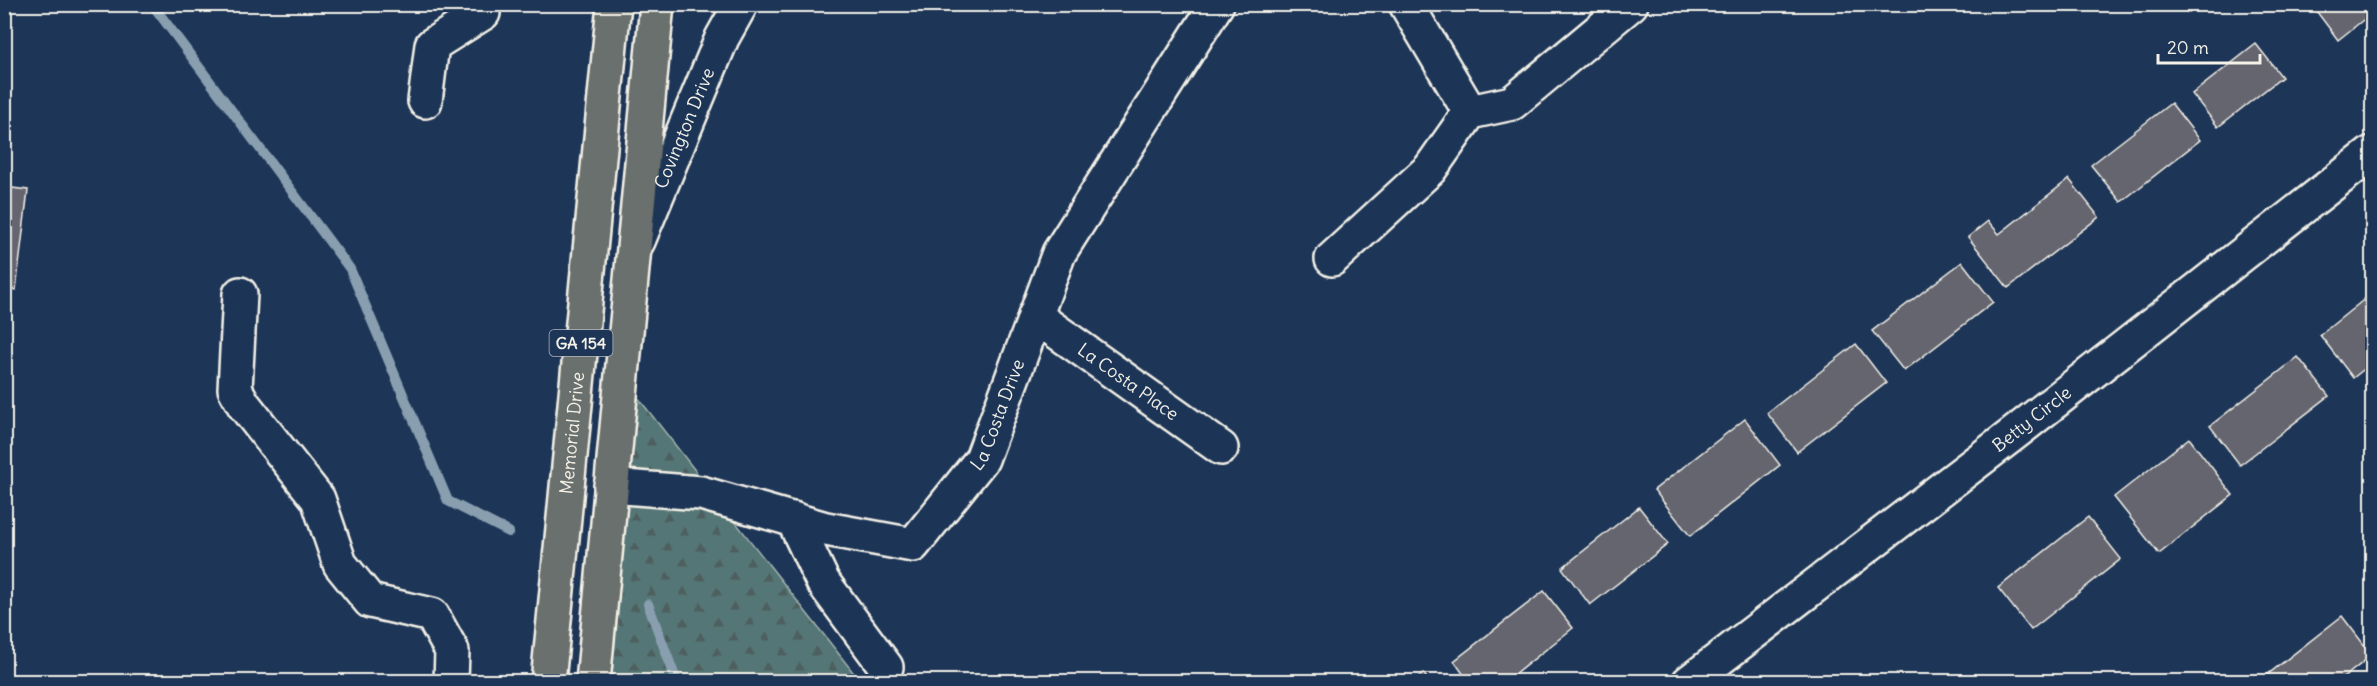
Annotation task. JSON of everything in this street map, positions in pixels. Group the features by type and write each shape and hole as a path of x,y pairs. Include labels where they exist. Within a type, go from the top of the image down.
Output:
{"main road":[{"name":"Memorial Drive","path":"548,681 614,4"},
{"name":"GA 154","path":"593,681 657,4"}],"street":[{"name":"Covington Drive","path":"632,256 722,38 741,4"},
{"name":"La Costa Drive","path":"611,486 701,493 826,529 913,545 982,459 1059,253 1217,4"},
{"path":"1406,4 1470,112"},
{"path":"1332,259 1430,169 1470,112 1512,103 1631,4"},
{"path":"425,102 432,45 483,13"},
{"name":"Betty Circle","path":"1689,681 2012,435 2373,153"},
{"path":"240,294 235,389 244,405 318,499 340,564 370,601 432,615 452,651 451,681"},
{"name":"La Costa Place","path":"1035,315 1221,448"},
{"path":"793,519 823,582 886,667"}],"green space":[{"path":"607,358 860,681 577,681"}],"building":[{"path":"2311,4 2372,4 2372,13 2338,40"},
{"path":"2256,44 2282,77 2218,127 2192,94"},
{"path":"2171,103 2200,140 2121,202 2091,165"},
{"path":"2069,179 2099,217 2008,288 1968,237 1988,221 1999,234"},
{"path":"4,187 28,190 16,290 4,288"},
{"path":"1962,262 1993,302 1904,371 1872,331"},
{"path":"2372,293 2372,363 2353,378 2320,335"},
{"path":"1856,344 1886,383 1797,452 1767,413"},
{"path":"2298,357 2329,396 2240,465 2210,426"},
{"path":"1745,419 1780,465 1690,536 1654,490"},
{"path":"2189,438 2233,495 2159,554 2114,497"},
{"path":"1639,507 1668,544 1590,605 1562,568"},
{"path":"2088,517 2121,559 2031,630 1998,588"},
{"path":"1544,591 1573,628 1505,682 1469,682 1454,661"},
{"path":"2342,616 2372,655 2338,682 2258,682"},
{"path":"1423,673 1430,682 1412,682"}],"waterway":[{"path":"152,4 350,269 448,501 509,532"},
{"path":"648,604 677,682"}]}
